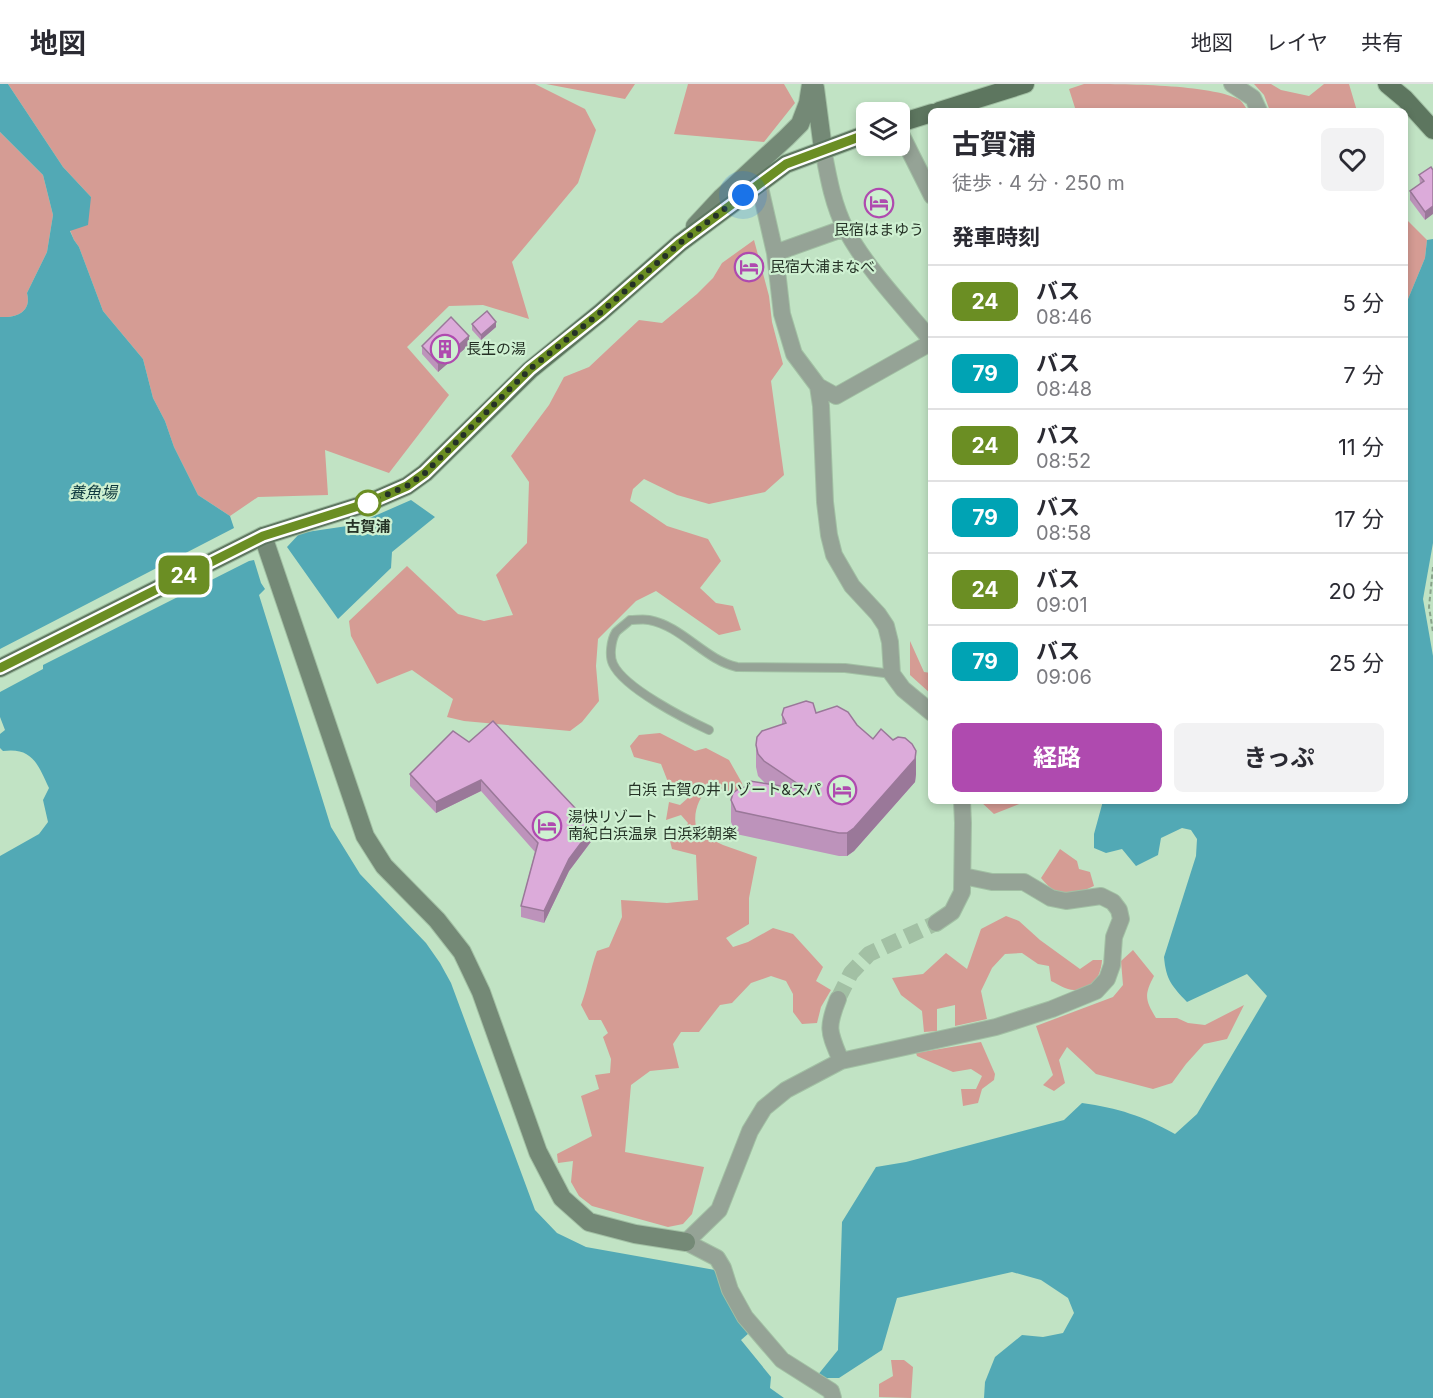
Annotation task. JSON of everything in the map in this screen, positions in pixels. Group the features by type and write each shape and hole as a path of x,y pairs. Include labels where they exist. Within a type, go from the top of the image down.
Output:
{"main road":[{"path":"949,108 1025,84"},
{"path":"1387,84 1405,99 1433,130"},
{"path":"910,120 928,114"},
{"path":"0,668 263,536 368,503 407,486 425,473 530,369 600,313 680,243 786,164 856,138"}],"street":[{"path":"813,84 831,191 845,228 864,258 928,336"},
{"path":"680,243 722,197 800,124 813,84"},
{"path":"1232,84 1253,98 1258,108"},
{"path":"910,153 928,189"},
{"path":"759,183 775,253 782,314 794,354 818,386 836,396 928,343"},
{"path":"775,253 845,228"},
{"path":"818,386 825,502 834,555 852,586 886,626 890,642 892,674 903,689 928,710"},
{"path":"263,536 365,836 384,866 437,920 462,952 481,992 538,1152 561,1198 589,1222 635,1234 686,1242 717,1258 730,1290 745,1317 782,1360 832,1394"},
{"path":"936,924 952,912 962,891 962,804"},
{"path":"686,1242 718,1210 750,1131 764,1108 786,1090 841,1061 996,1027 1081,998 1096,991 1107,979 1112,965 1114,937 1121,920 1119,910 1113,902 1101,896 1066,902 1051,898 1024,882 992,882 963,876"},
{"path":"838,999 830,1017 829,1032 841,1061"}],"lane":[{"path":"709,730 645,695 613,664 611,652 615,633 630,620 649,619 665,625 723,662 737,667 845,668 892,674"}],"path":[{"path":"1433,567 1429,607 1433,632"}],"shaded area":[{"path":"8,84 535,84 585,109 596,130 578,183 512,262 529,319 483,305 449,306 407,347 449,395 389,473 325,450 328,495 258,497 230,516 198,495 153,398 143,359 103,311 79,247 70,230 91,197 63,167"},
{"path":"546,84 635,84 625,99"},
{"path":"688,84 784,84 795,103 764,142 674,134"},
{"path":"1084,84 1188,88 1227,95 1240,100 1246,108 1075,108 1069,89"},
{"path":"1254,84 1271,84 1281,90 1309,96 1324,84 1349,84 1356,108 1269,108 1264,95"},
{"path":"0,132 43,175 53,215 47,252 27,293 27,305 17,315 6,317 0,317"},
{"path":"1408,221 1427,240 1425,258 1408,299"},
{"path":"754,240 769,296 772,322 783,364 771,381 784,475 765,492 709,504 677,495 644,479 633,489 630,501 667,526 708,539 721,561 700,588 716,603 733,606 741,630 719,635 656,591 636,601 598,639 596,666 599,701 582,722 570,731 464,721 447,717 453,699 412,670 377,684 351,636 349,621 407,566 458,614 484,621 513,615 496,575 527,543 529,482 511,456 549,405 564,377 589,367 639,320 662,323 713,278 722,263"},
{"path":"910,641 924,672 928,673 928,691 910,675"},
{"path":"660,733 695,751 706,748 729,760 742,783 744,794 738,798 729,796 710,785 699,802 695,820 698,833 757,857 749,898 749,924 726,938 733,947 748,942 773,928 793,934 823,967 816,981 831,990 821,1007 817,1023 802,1024 793,1012 793,994 786,981 771,976 751,983 732,1003 720,1005 699,1032 681,1032 673,1044 679,1068 650,1071 631,1085 625,1152 704,1167 692,1214 683,1224 668,1227 592,1206 579,1196 571,1182 573,1161 558,1163 557,1154 592,1136 581,1096 599,1089 595,1075 610,1073 611,1059 603,1037 608,1033 601,1020 589,1020 581,1005 597,951 609,947 622,917 621,900 667,903 698,900 696,855 672,849 668,833 684,833 688,823 681,815 666,820 669,802 680,805 689,797 688,784 668,782 661,764 634,757 630,746 639,735"},
{"path":"983,804 1019,804 994,814"},
{"path":"1060,849 1077,861 1079,869 1090,872 1094,886 1065,894 1047,885 1041,878"},
{"path":"1006,916 1019,921 1040,940 1080,969 1093,960 1102,960 1095,982 1086,989 1068,989 1051,981 1049,966 1038,964 1022,953 1005,954 992,968 981,991 987,1019 955,1026 955,1005 937,1009 937,1031 924,1032 922,1011 901,995 892,978 923,974 946,953 967,969 981,929"},
{"path":"1133,950 1154,976 1147,997 1156,1018 1177,1018 1188,1023 1205,1025 1244,1005 1227,1039 1204,1044 1172,1083 1153,1089 1096,1074 1067,1047 1059,1060 1065,1083 1054,1091 1043,1085 1053,1075 1036,1026 1113,997 1123,985 1121,961"},
{"path":"981,1042 995,1074 994,1080 982,1089 978,1103 963,1106 961,1089 976,1089 982,1076 971,1069 953,1072 917,1056 916,1053"},
{"path":"891,1360 904,1360 913,1367 911,1398 879,1397 879,1384 893,1376"}],"water":[{"name":"養魚場","path":"0,84 8,84 63,167 91,197 88,225 70,231 79,247 103,311 143,359 153,398 198,495 230,516 234,528 0,649 0,317 17,315 25,309 28,300 27,293 47,252 53,215 43,175 0,132"},
{"path":"1433,239 1433,543 1423,599 1433,656 1433,1398 984,1398 985,1382 995,1357 1022,1335 1043,1337 1063,1333 1074,1313 1068,1298 1041,1280 1012,1272 897,1298 882,1350 839,1378 827,1378 824,1381 817,1376 838,1350 842,1222 876,1167 906,1162 1064,1120 1082,1103 1130,1114 1175,1134 1197,1114 1267,996 1247,974 1187,1002 1177,991 1168,977 1164,957 1196,856 1197,839 1191,830 1182,828 1161,838 1158,855 1136,866 1122,849 1106,853 1094,848 1094,834 1102,804 1408,804 1408,299 1425,258 1427,240"},
{"path":"411,500 435,517 392,552 391,568 338,619 287,547 300,533 354,525"},
{"path":"254,560 265,589 259,595 331,827 360,874 426,943 451,983 535,1210 557,1233 586,1247 715,1270 749,1333 741,1340 771,1377 770,1388 784,1398 0,1398 0,856 39,834 48,822 43,800 49,788 33,759 21,752 3,751 0,748 0,734 5,730 0,717 0,692 43,669 43,665"}],"building":[{"path":"1431,167 1433,170 1433,206 1425,212 1410,191 1424,181 1419,175"},
{"path":"487,311 496,322 481,335 472,324"},
{"name":"長生の湯","path":"451,317 469,336 438,363 422,346"},
{"name":"白浜 古賀の井リゾート&スパ","path":"806,701 813,703 816,713 837,706 848,712 857,725 873,739 881,729 893,740 898,737 905,738 916,751 915,759 847,833 736,811 731,800 733,793 740,788 747,787 750,781 807,790 764,761 758,754 756,745 757,737 762,731 786,723 782,715 784,708"},
{"name":"湯快リゾート 南紀白浜温泉 白浜彩朝楽","path":"493,721 593,827 569,859 544,911 521,906 538,843 481,780 436,802 410,774 453,731 469,742"}],"tunnel":[{"path":"838,999 851,973 869,954 936,923"}],"bus line":[{"name":"24","path":"0,668 263,536 368,503 407,486 425,473 530,369 600,313 680,243 786,164 856,138"}],"place":[{"name":"民宿はまゆう","path":"879,203"},
{"name":"民宿大浦まなべ","path":"749,267"},
{"name":"長生の湯","path":"445,349"},
{"name":"古賀浦","path":"368,503"},
{"name":"白浜 古賀の井リゾート&スパ","path":"842,790"},
{"name":"湯快リゾート 南紀白浜温泉 白浜彩朝楽","path":"547,826"}],"route":[{"path":"368,503 407,486 425,473 530,369 600,313 680,243 743,195"}]}
